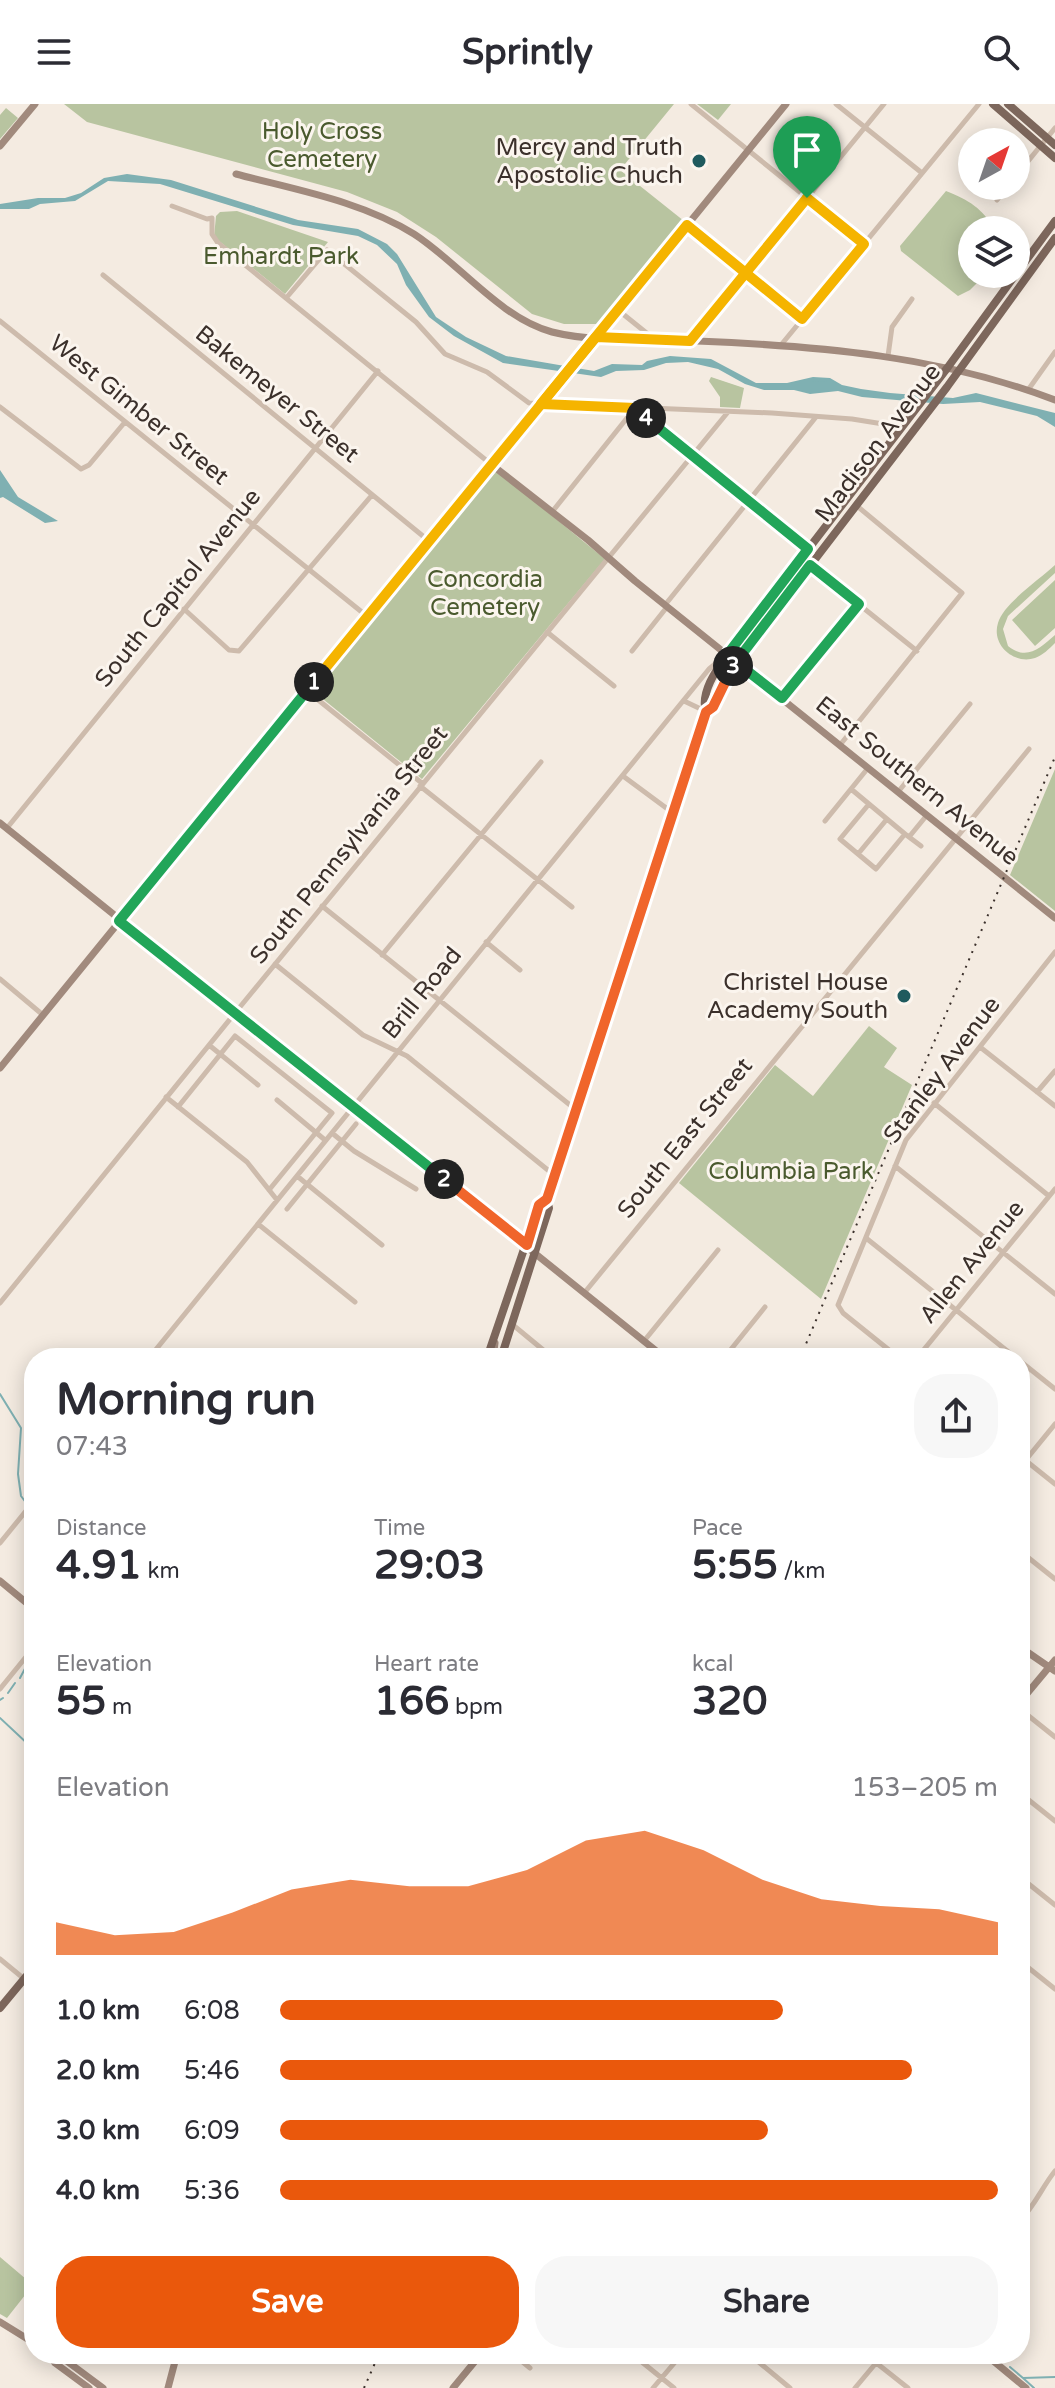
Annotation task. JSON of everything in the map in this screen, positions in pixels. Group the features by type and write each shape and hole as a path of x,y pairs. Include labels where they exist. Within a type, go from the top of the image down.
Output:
{"main road":[{"path":"0,146 35,104"},
{"path":"0,1068 786,104"},
{"path":"993,104 1044,142 1055,145"},
{"path":"1008,104 1055,158"},
{"path":"236,174 352,205 387,219 426,243 525,321 552,332 596,337 781,345 888,356 958,369 1055,400"},
{"name":"Madison Avenue","path":"1030,255 1055,221"},
{"name":"Madison Avenue","path":"706,712 713,707 725,678 736,662 947,387 1055,238"},
{"name":"Madison Avenue","path":"504,1348 549,1208 547,1199 554,1175 706,712 704,703 708,688 727,655 1006,288"},
{"name":"East Southern Avenue","path":"492,465 1055,918"},
{"path":"3,825 653,1348"},
{"name":"Madison Avenue","path":"492,1348 539,1205 547,1199"},
{"path":"0,1581 24,1601"},
{"path":"1030,1654 1052,1669"},
{"path":"1030,1692 1052,1669 1055,1660"},
{"path":"0,2008 24,1979"},
{"path":"0,2322 24,2337"},
{"path":"56,2364 89,2388"},
{"path":"71,2364 103,2388"},
{"path":"168,2388 174,2364"},
{"path":"453,2388 471,2364"},
{"path":"997,2364 1026,2388"}],"street":[{"path":"691,104 864,244"},
{"path":"836,104 922,173"},
{"path":"690,341 884,104"},
{"path":"781,345 979,104"},
{"path":"1030,159 1055,128"},
{"path":"172,206 212,218 212,234 218,243 492,465"},
{"path":"687,225 802,319"},
{"path":"287,297 327,250 412,319 445,354 487,372 526,401 816,416 902,427"},
{"name":"Bakemeyer Street","path":"103,275 429,541"},
{"path":"888,356 892,327 912,299"},
{"path":"618,310 654,340"},
{"name":"West Gimber Street","path":"0,321 368,617"},
{"path":"1028,390 1055,352"},
{"name":"South Capitol Avenue","path":"3,825 378,371"},
{"path":"0,407 81,469 89,465 125,422"},
{"path":"635,408 808,549"},
{"path":"552,512 635,408"},
{"name":"South Pennsylvania Street","path":"0,1303 728,412"},
{"path":"632,651 816,416"},
{"path":"184,609 229,650 239,651 372,495"},
{"path":"840,745 962,593 856,505"},
{"path":"810,565 917,651"},
{"path":"782,698 859,604"},
{"path":"547,632 614,686"},
{"name":"Brill Road","path":"157,1348 709,669 727,655"},
{"path":"307,691 481,836 572,907"},
{"path":"684,701 706,712"},
{"path":"898,792 970,704"},
{"name":"South East Street","path":"585,1292 1029,749"},
{"path":"382,955 541,762"},
{"path":"825,821 868,768"},
{"path":"623,776 673,813"},
{"path":"851,789 921,846"},
{"path":"869,804 840,839 876,869 927,815"},
{"path":"858,854 887,819"},
{"path":"322,906 575,1109"},
{"path":"486,942 520,970"},
{"name":"Stanley Avenue","path":"887,1348 838,1308 906,1140 1055,952"},
{"path":"275,964 363,1035 407,1056 554,1175"},
{"path":"0,979 43,1015"},
{"path":"178,1107 235,1036 332,1113 269,1190"},
{"path":"209,1045 258,1085"},
{"path":"980,1047 1055,1106"},
{"path":"1037,1092 1055,1071"},
{"path":"166,1097 247,1162 277,1200"},
{"path":"277,1100 325,1140"},
{"path":"934,1103 1049,1196"},
{"path":"287,1209 356,1124"},
{"path":"332,1133 416,1189"},
{"path":"895,1166 1055,1294"},
{"path":"297,1176 382,1245"},
{"name":"Allen Avenue","path":"925,1348 1055,1189"},
{"path":"258,1224 355,1302"},
{"path":"866,1238 1004,1348"},
{"path":"644,1341 718,1250"},
{"path":"732,1348 765,1307"},
{"path":"512,1325 541,1348"},
{"path":"1030,1369 1055,1389"},
{"path":"1030,1451 1055,1424"},
{"path":"1030,1464 1055,1484"},
{"path":"0,1543 24,1513"},
{"path":"1030,1559 1055,1579"},
{"path":"0,1689 24,1659"},
{"path":"1030,1717 1055,1737"},
{"path":"1030,1801 1055,1821"},
{"path":"1030,1885 1055,1905"},
{"path":"0,1959 24,1979"},
{"path":"1030,1969 1055,1989"},
{"path":"1030,2209 1055,2171"},
{"path":"525,2364 530,2368"},
{"path":"644,2364 674,2388"},
{"path":"653,2388 674,2364"},
{"path":"761,2364 790,2388"},
{"path":"855,2388 875,2364"},
{"path":"877,2364 908,2388"}],"green space":[{"name":"Holy Cross Cemetery","path":"64,104 674,104 620,170 684,221 600,324 564,324 532,314 436,237 397,212 347,192 87,122"},
{"path":"697,104 731,104 718,120"},
{"path":"6,108 18,118 0,139 0,115"},
{"path":"946,191 958,196 958,200 965,200 985,216 958,216 958,288 972,288 958,296 901,251 900,246"},
{"name":"Emhardt Park","path":"237,211 328,242 285,294 214,237 216,216 220,212"},
{"path":"711,377 744,388 740,408 720,407 720,397 709,381"},
{"name":"Concordia Cemetery","path":"496,470 605,559 422,779 313,691"},
{"path":"1055,565 1055,573 1008,616 1003,629 1008,646 1021,652 1039,648 1055,635 1055,643 1035,658 1019,659 1001,646 998,623 1014,600"},
{"path":"1055,580 1055,628 1035,646 1012,620"},
{"path":"1055,769 1055,911 1010,875"},
{"name":"Columbia Park","path":"869,1026 897,1048 884,1067 912,1085 821,1299 679,1183 775,1065 813,1096"},
{"path":"0,2257 24,2277 24,2296 7,2318 0,2314"}],"water":[{"path":"127,174 171,180 298,220 358,229 387,244 397,254 436,317 466,337 506,356 594,371 612,364 642,365 670,356 711,359 756,383 787,383 813,377 830,378 842,385 890,393 953,398 976,393 1055,413 1055,427 1037,416 980,402 943,404 862,397 838,391 810,394 794,390 764,390 745,384 718,369 688,362 666,363 644,370 616,371 601,377 503,363 454,336 429,317 406,285 397,264 377,245 358,236 293,225 160,184 108,181 75,201 40,204 29,209 0,209 0,204 38,198 65,198 81,193 104,178"},
{"path":"0,470 18,497 58,521 45,523 0,498"}],"waterway":[{"path":"812,380 826,381"},
{"path":"0,1394 21,1428 18,1474 24,1500"},
{"path":"20,1678 24,1670"},
{"path":"8,1693 15,1683"},
{"path":"0,1718 24,1740"},
{"path":"1010,2367 1023,2378 1055,2377"},
{"path":"1023,2378 1034,2388"}],"railway":[{"path":"804,1348 1055,757"},
{"path":"364,2388 375,2364"}],"place":[{"name":"Mercy and Truth Apostolic Chuch","path":"699,161"},
{"name":"Christel House Academy South","path":"904,996"}],"route":[{"path":"807,198 746,273 690,341 596,337 554,387 119,921 527,1245 539,1205 547,1199 706,712 713,707 725,678 736,662 810,565 859,604 782,698 741,666 736,662 727,655 808,549 635,408 541,404 554,387 687,225 716,249 746,273 802,319 864,244 807,198"}]}
